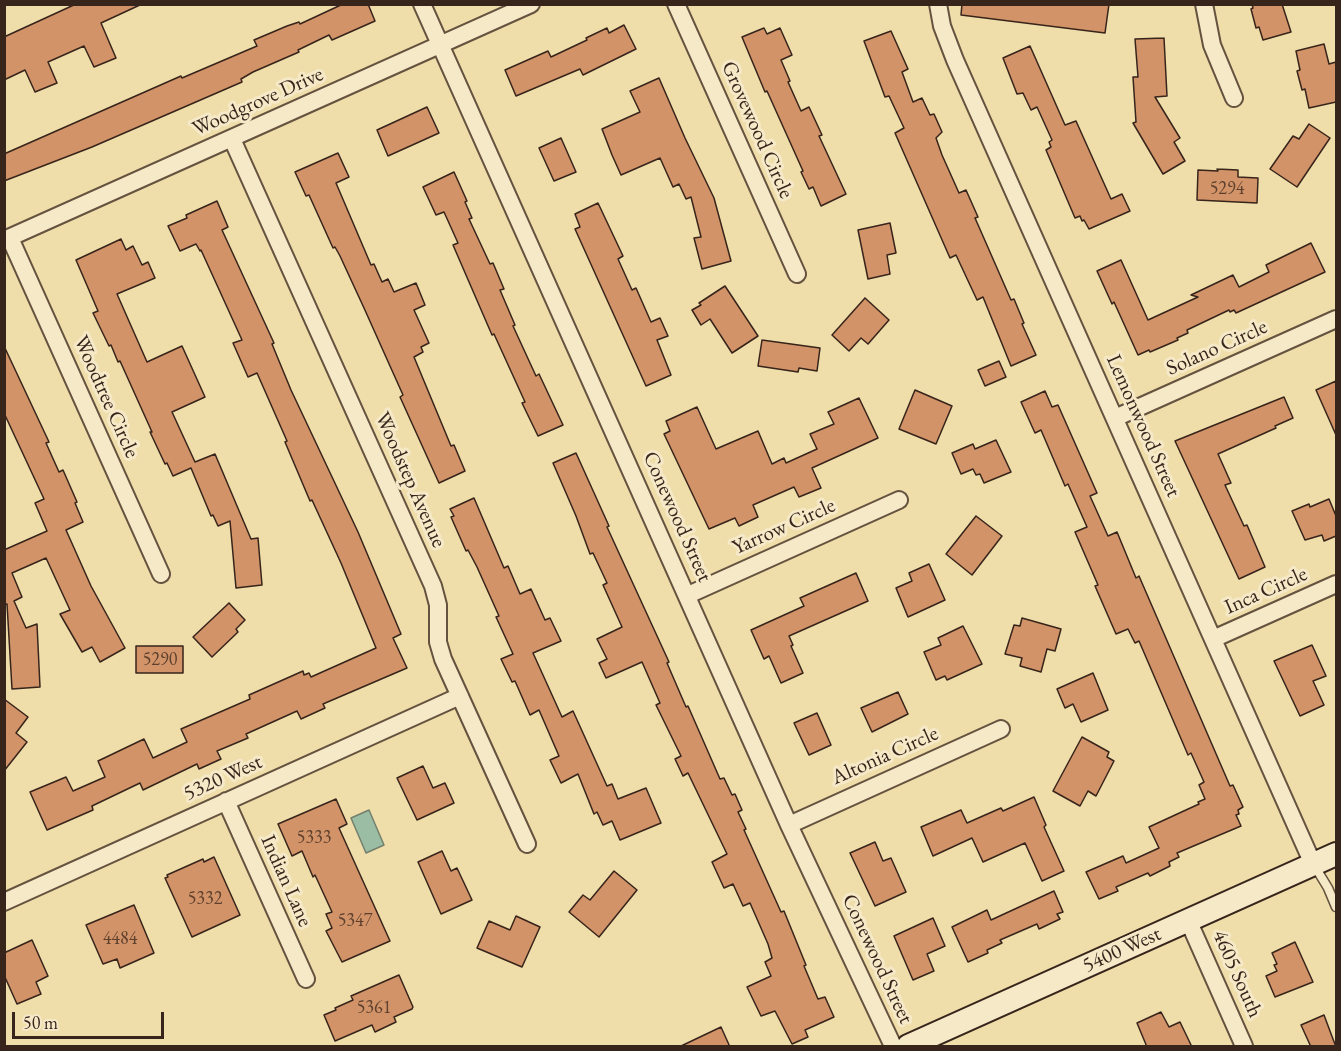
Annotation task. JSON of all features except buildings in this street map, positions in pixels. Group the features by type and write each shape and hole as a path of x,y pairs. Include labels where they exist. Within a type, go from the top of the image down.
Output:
{"street":[{"name":"Conewood Street","path":"422,4 789,825 892,1047"},
{"name":"Woodgrove Drive","path":"7,239 531,4"},
{"name":"Grovewood Circle","path":"676,4 797,274"},
{"name":"Lemonwood Street","path":"938,4 947,42 1313,864"},
{"path":"1204,4 1212,45 1234,98"},
{"name":"Woodstep Avenue","path":"232,139 433,586 438,605 440,650 527,844"},
{"name":"Woodtree Circle","path":"7,239 161,574"},
{"name":"Solano Circle","path":"1115,418 1336,319"},
{"name":"Yarrow Circle","path":"688,595 899,500"},
{"name":"Inca Circle","path":"1213,639 1336,584"},
{"name":"5320 West","path":"4,902 460,696"},
{"name":"Altonia Circle","path":"789,825 1001,729"},
{"name":"Indian Lane","path":"226,801 306,979"},
{"name":"5400 West","path":"908,1047 1336,854"},
{"name":"4605 South","path":"1188,920 1244,1047"}],"lane":[{"path":"1313,864 1328,888 1336,907"}],"shaded area":[{"path":"369,810 384,845 366,853 351,818"}]}
